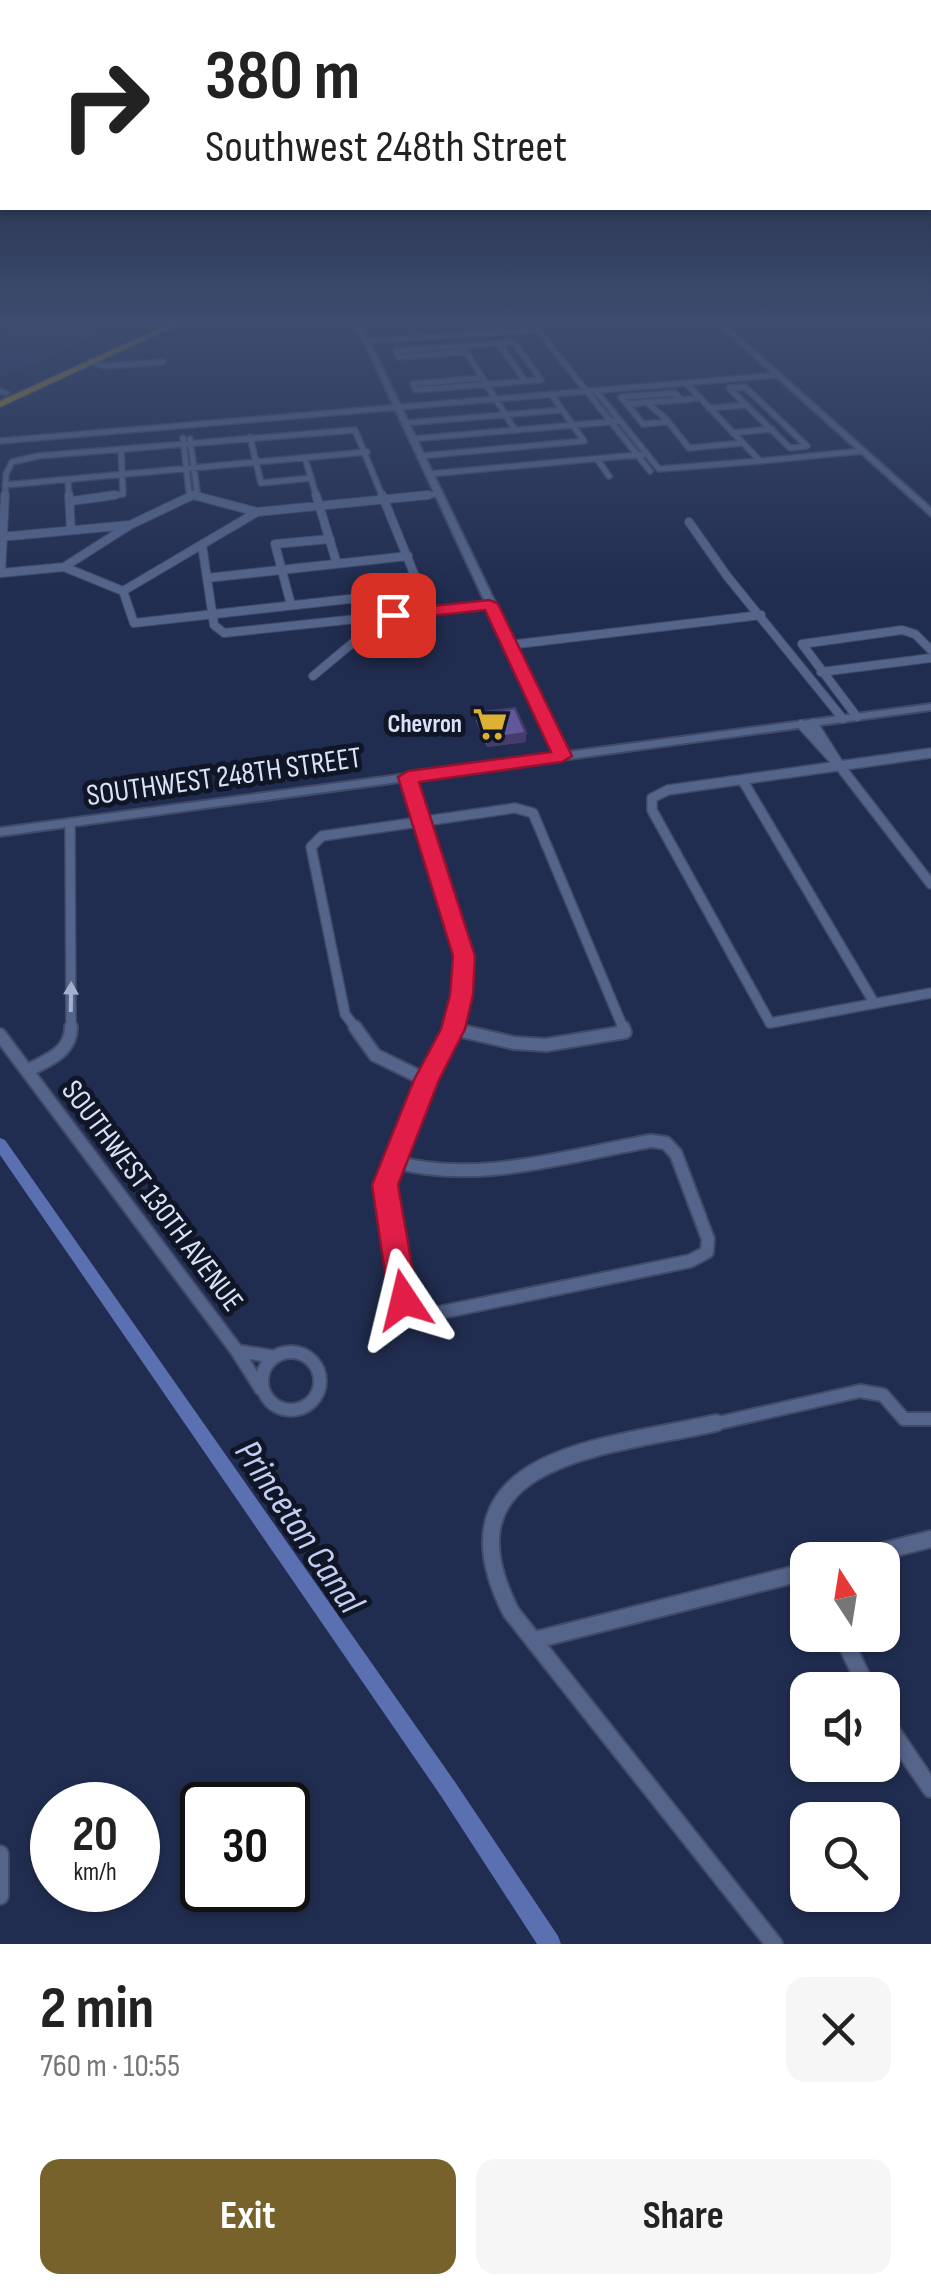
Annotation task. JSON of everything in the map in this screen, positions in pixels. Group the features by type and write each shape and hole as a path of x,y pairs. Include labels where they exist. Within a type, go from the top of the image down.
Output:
{"street":[{"path":"0,441 354,412"},
{"path":"400,412 562,756"},
{"path":"504,412 515,430"},
{"path":"405,424 543,412"},
{"path":"420,456 584,441 563,412"},
{"path":"604,412 650,472"},
{"path":"613,412 664,470 863,451"},
{"path":"633,412 643,424 668,422"},
{"path":"657,412 689,448 743,443"},
{"path":"713,412 760,461"},
{"path":"753,412 790,448 808,446 772,412"},
{"path":"820,412 931,512"},
{"path":"412,440 620,421"},
{"path":"184,426 193,496"},
{"path":"733,433 788,428"},
{"path":"64,567 123,591 134,623 422,591 387,501 367,452 359,434 352,430 15,460 6,470 1,573 64,567 130,525 193,496 255,514 320,508 387,501 439,496"},
{"path":"250,438 261,483 311,478"},
{"path":"72,501 122,496 121,449"},
{"path":"6,485 367,452"},
{"path":"429,474 647,454"},
{"path":"305,458 337,564"},
{"path":"597,459 609,476"},
{"path":"68,480 72,501 70,530"},
{"path":"123,591 255,514"},
{"path":"689,522 761,616 850,718"},
{"path":"0,537 130,525"},
{"path":"291,606 275,544 330,539"},
{"path":"202,545 212,614 220,632 490,604"},
{"path":"206,578 408,556"},
{"path":"509,645 761,616"},
{"path":"313,676 367,631 367,618"},
{"path":"850,718 802,644 908,631 931,650"},
{"path":"821,672 931,658"},
{"name":"SOUTHWEST 248TH STREET","path":"0,832 931,707"},
{"path":"807,723 822,751 839,765 931,884"},
{"path":"931,753 668,790 652,798 652,810 770,1023 931,993"},
{"path":"396,1162 431,1172 464,1174 651,1141 666,1144 676,1154 708,1239 707,1252 690,1261 433,1314 419,1311 404,1300 385,1185 426,1080 453,1029 464,956 408,777"},
{"path":"743,781 872,1001"},
{"path":"426,1080 375,1055 345,1014 311,848 314,841 322,836 515,808 533,813 625,1032 546,1045 514,1043 453,1029"},
{"name":"SOUTHWEST 130TH AVENUE","path":"27,1071 62,1052 71,1040 70,822"},
{"name":"SOUTHWEST 130TH AVENUE","path":"0,1035 262,1389"},
{"name":"SOUTHWEST 130TH AVENUE","path":"237,1351 277,1358"},
{"path":"293,1353 308,1357 320,1375 318,1391 307,1404 283,1409 268,1402 262,1389 262,1375 277,1358 293,1353"},
{"path":"774,1944 503,1598 491,1568 488,1544 499,1503 530,1471 557,1460 860,1390 882,1395 904,1419 931,1418"},
{"path":"900,1547 931,1539"},
{"path":"535,1640 790,1575"},
{"path":"900,1743 931,1789"},
{"path":"0,1854 0,1896"}],"building":[{"path":"515,708 526,733 487,739 476,713"}],"waterway":[{"name":"Princeton Canal","path":"0,1144 448,1789 550,1944"}],"place":[{"name":"Chevron","path":"490,724"}],"route":[{"path":"393,615 490,604 562,756 408,777 464,956 453,1029 426,1080 385,1185 404,1300"}]}
